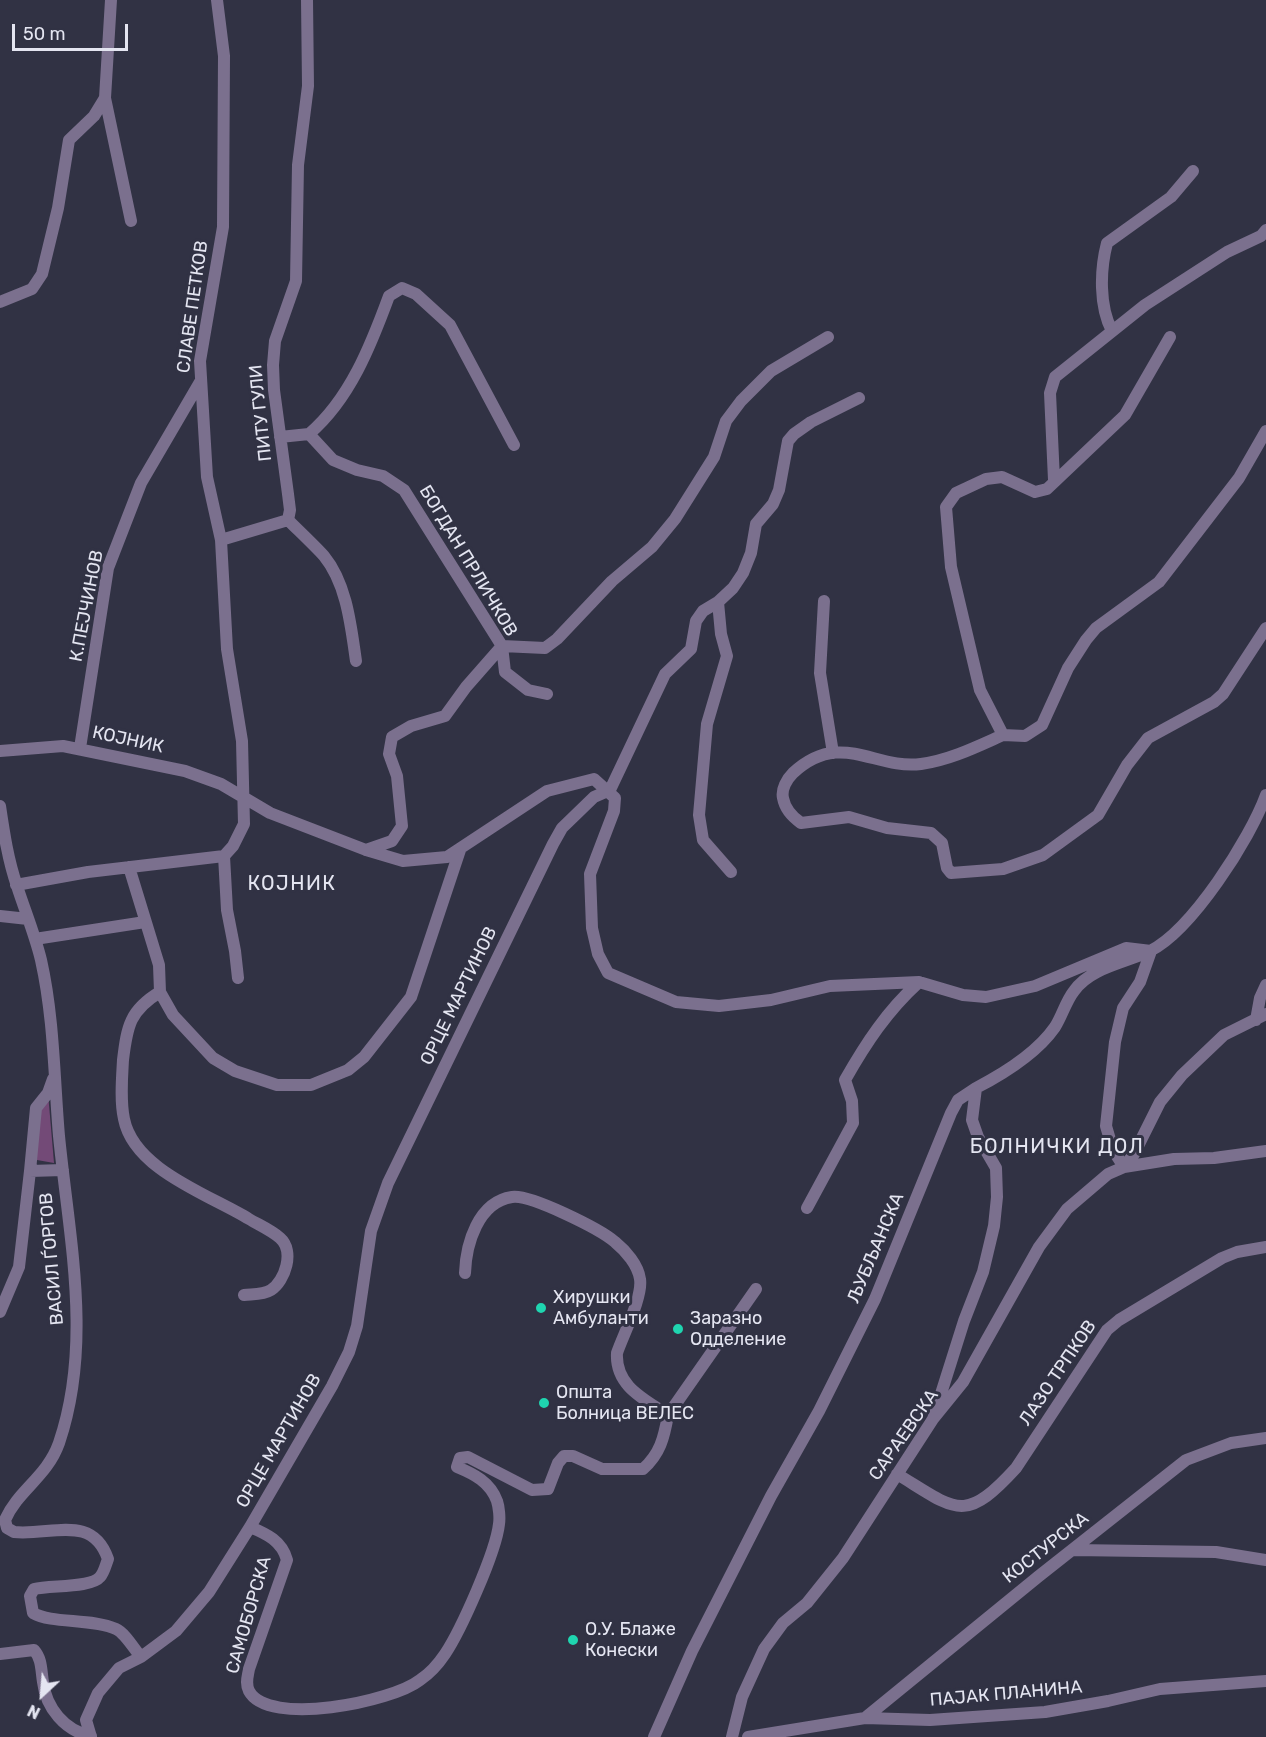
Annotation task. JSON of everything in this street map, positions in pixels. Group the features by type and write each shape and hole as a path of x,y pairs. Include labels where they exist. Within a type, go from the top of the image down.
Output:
{"street":[{"path":"111,0 105,98 131,221"},
{"name":"СЛАВЕ ПЕТКОВ","path":"217,0 224,56 223,227 200,361 200,382 205,417 207,477 221,540 227,649 242,741 244,824 224,856"},
{"name":"ПИТУ ГУЛИ","path":"288,520 290,510 273,364 274,341 296,281 297,194 309,68 307,0"},
{"path":"0,302 32,289 38,283 45,266 58,208 69,140 94,116 105,98"},
{"path":"1112,331 1104,312 1103,271 1107,243 1171,197 1193,171"},
{"path":"1054,480 1050,393 1052,382 1062,369 1154,299 1227,252 1261,236 1266,230"},
{"path":"280,437 309,434 333,411 376,332 388,296 402,288 416,294 450,325 514,445"},
{"path":"366,850 392,841 402,826 397,776 389,754 392,737 411,726 446,716 502,646 545,648 557,639 612,581 652,547 675,519 714,457 726,421 741,400 771,371 828,337"},
{"path":"1003,735 980,690 951,567 946,507 956,493 986,479 1002,477 1040,492 1125,415 1170,337"},
{"name":"К.ПЕЈЧИНОВ","path":"80,748 108,568 141,483 200,382"},
{"path":"859,398 794,434 788,441 784,471 773,504 756,524 747,564 738,582 718,602 703,611 696,621 691,649 665,674 610,790 615,798 614,812 591,874 590,895 598,954 608,973 676,1002 719,1006 771,1000 830,986 919,982 963,995 986,997 1035,986 1126,948 1151,951"},
{"path":"1266,431 1239,478 1159,582 1096,628 1086,640 1068,668 1042,725 1025,736 1003,735 951,757 918,764 852,752 833,753 803,765 790,776 782,792 784,807 801,823 849,817 876,825 931,833 942,843 947,868 951,873 1003,869 1031,861 1086,826 1098,815 1127,765 1148,738 1215,702 1266,628"},
{"name":"БОГДАН ПРЛИЧКОВ","path":"309,434 333,460 357,470 383,476 404,490 502,646 505,672 528,690 548,694"},
{"path":"221,540 288,520 323,555 331,567 345,604 356,661"},
{"path":"824,601 820,673 833,753"},
{"path":"718,602 721,634 727,656 707,724 699,815 703,840 731,872"},
{"name":"КОЈНИК","path":"0,751 44,746 80,748 185,771 221,784 270,813 366,850 403,861 436,859 460,850 547,791 594,779 610,790"},
{"name":"ОРЦЕ МАРТИНОВ","path":"141,1657 183,1623 209,1592 250,1527 349,1352 357,1326 364,1266 377,1209 503,950 522,904 562,828 594,797 610,790"},
{"path":"1266,795 1228,866 1191,915 1151,951 1140,982 1123,1008 1115,1042 1106,1126 1113,1150 1124,1167 1134,1154 1153,1113 1169,1090 1224,1035 1261,1017 1260,998 1266,985"},
{"name":"ВАСИЛ ЃОРГОВ","path":"0,806 16,885 35,939 45,981 78,1297 76,1354 58,1443 48,1466 35,1483 17,1499 5,1520 7,1528 14,1532 78,1530 95,1535 103,1544 108,1559 100,1578 86,1585 51,1584 34,1589 30,1605 33,1613 41,1618 81,1619 118,1629 141,1657"},
{"path":"129,867 159,965 160,992 173,1016 213,1058 235,1071 277,1085 311,1085 348,1070 364,1057 411,997 460,850"},
{"path":"16,885 129,867 224,856 226,910 236,951 238,978"},
{"path":"0,916 28,919"},
{"path":"35,939 146,922"},
{"name":"ЉУБЉАНСКА","path":"654,1737 692,1651 771,1496 819,1411 874,1299 958,1100 1003,1074 1054,1029 1074,990 1117,962 1151,951"},
{"path":"807,1208 853,1123 852,1101 845,1080 872,1032 901,998 919,982"},
{"path":"160,992 140,1007 127,1026 123,1066 124,1120 144,1154 189,1187 239,1212 281,1238 285,1244 286,1269 279,1281 272,1290 263,1294 244,1295"},
{"path":"0,1311 19,1267 36,1108 48,1093 55,1073"},
{"path":"933,1419 964,1321 983,1272 994,1226 997,1197 996,1168 978,1137 972,1120 976,1088"},
{"name":"САРАЕВСКА","path":"732,1737 742,1697 764,1649 783,1623 807,1603 843,1558 933,1419 963,1382 1053,1227 1066,1209 1107,1174 1124,1167 1174,1159 1214,1158 1266,1151"},
{"path":"30,1171 63,1170"},
{"path":"465,1273 467,1246 475,1227 493,1204 509,1197 524,1196 615,1241 634,1262 641,1281 617,1353 616,1365 620,1377 632,1391 668,1415 756,1289"},
{"name":"ЛАЗО ТРПКОВ","path":"897,1474 956,1508 971,1506 1000,1485 1016,1468 1107,1330 1119,1320 1222,1258 1237,1252 1266,1247"},
{"name":"САМОБОРСКА","path":"250,1527 273,1538 284,1550 287,1560 249,1668 246,1682 248,1690 263,1705 278,1708 341,1706 390,1695 419,1682 444,1655 463,1620 500,1523 497,1502 488,1486 477,1475 457,1467 460,1458 468,1457 532,1490 541,1491 548,1489 558,1463 564,1456 573,1456 602,1469 643,1469 656,1458 663,1440 668,1415"},
{"name":"КОСТУРСКА","path":"865,1718 1186,1460 1231,1443 1266,1438"},
{"path":"1073,1550 1216,1552 1266,1560"},
{"path":"0,1654 34,1650 39,1656 45,1694 55,1712 64,1724 76,1733 91,1737"},
{"path":"91,1737 86,1720 98,1693 119,1668 141,1657"},
{"name":"ПАЈАК ПЛАНИНА","path":"747,1737 865,1718 930,1720 1045,1712 1086,1706 1160,1689 1266,1681"}],"shaded area":[{"path":"48,1093 54,1163 37,1160 36,1108"}],"place":[{"name":"Хирушки Амбуланти","path":"541,1308"},
{"name":"Заразно Одделение","path":"678,1329"},
{"name":"Општа Болница ВЕЛЕС","path":"544,1403"},
{"name":"О.У. Блаже Конески","path":"573,1640"}],"district":[{"name":"КОЈНИК","path":"292,884"},
{"name":"БОЛНИЧКИ ДОЛ","path":"1057,1147"}]}
